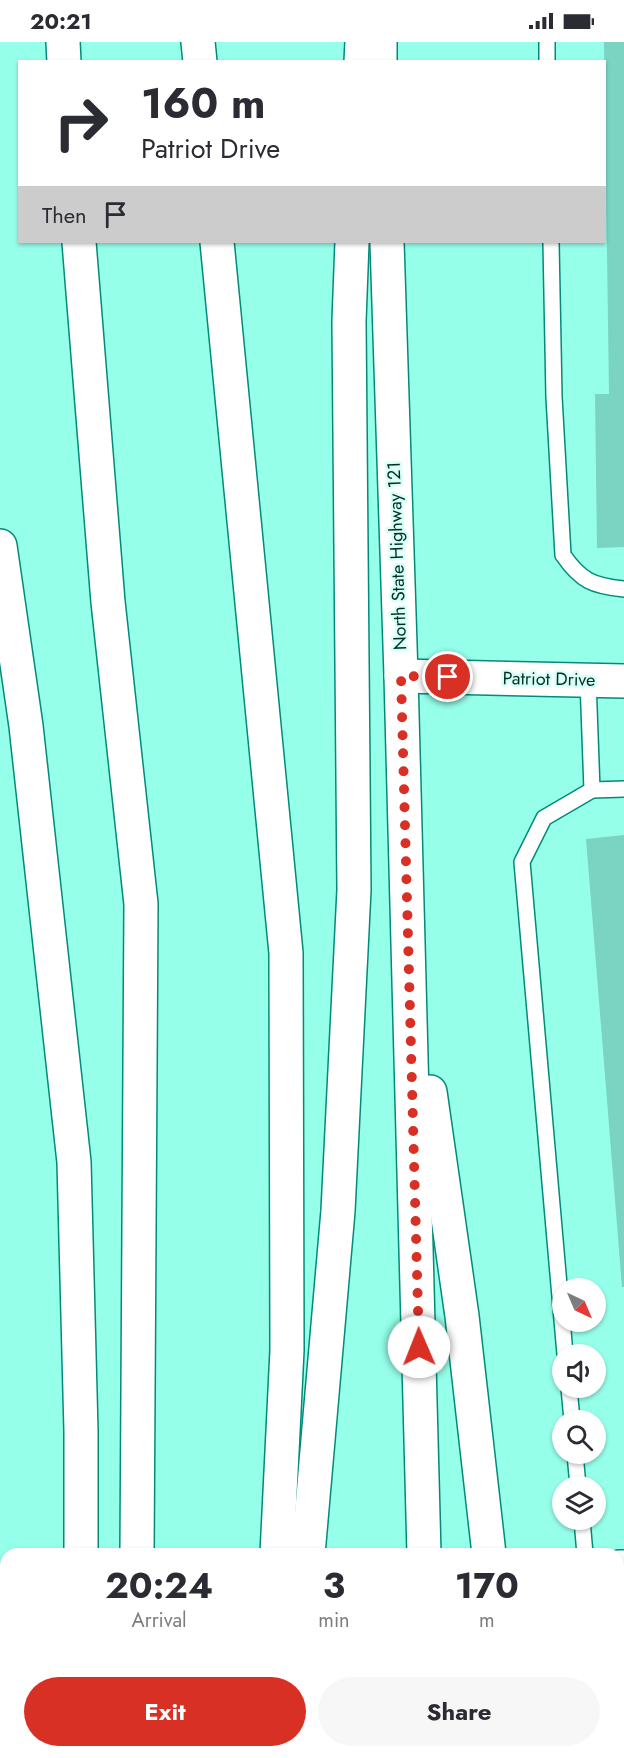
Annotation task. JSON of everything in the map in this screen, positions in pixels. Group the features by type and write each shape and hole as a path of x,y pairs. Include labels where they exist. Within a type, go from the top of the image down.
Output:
{"main road":[{"path":"63,42 64,60"},
{"path":"198,42 200,60"},
{"path":"361,60 362,42"},
{"path":"380,42 380,60"},
{"path":"79,243 108,602 141,904 137,1548"},
{"path":"217,243 285,953 287,1350 276,1548"},
{"path":"309,1548 338,1211 354,890 349,321 352,243"},
{"name":"North State Highway 121","path":"387,243 424,1548"},
{"path":"0,546 26,726 74,1162 81,1548"},
{"name":"Patriot Drive","path":"401,676 624,681"},
{"path":"408,944 462,1316 488,1548"}],"lane":[{"path":"547,42 547,60"},
{"path":"551,243 554,397 563,555 575,573 594,585 624,589"},
{"path":"588,680 592,790"},
{"path":"565,1344 522,862 544,818 592,790 624,789"},
{"path":"583,1530 584,1548"}],"building":[{"path":"604,42 624,42 624,547 597,548 595,394 609,394"},
{"path":"624,835 624,1287 622,1287 586,839"}],"route":[{"path":"419,1347 401,676 448,677"}]}
